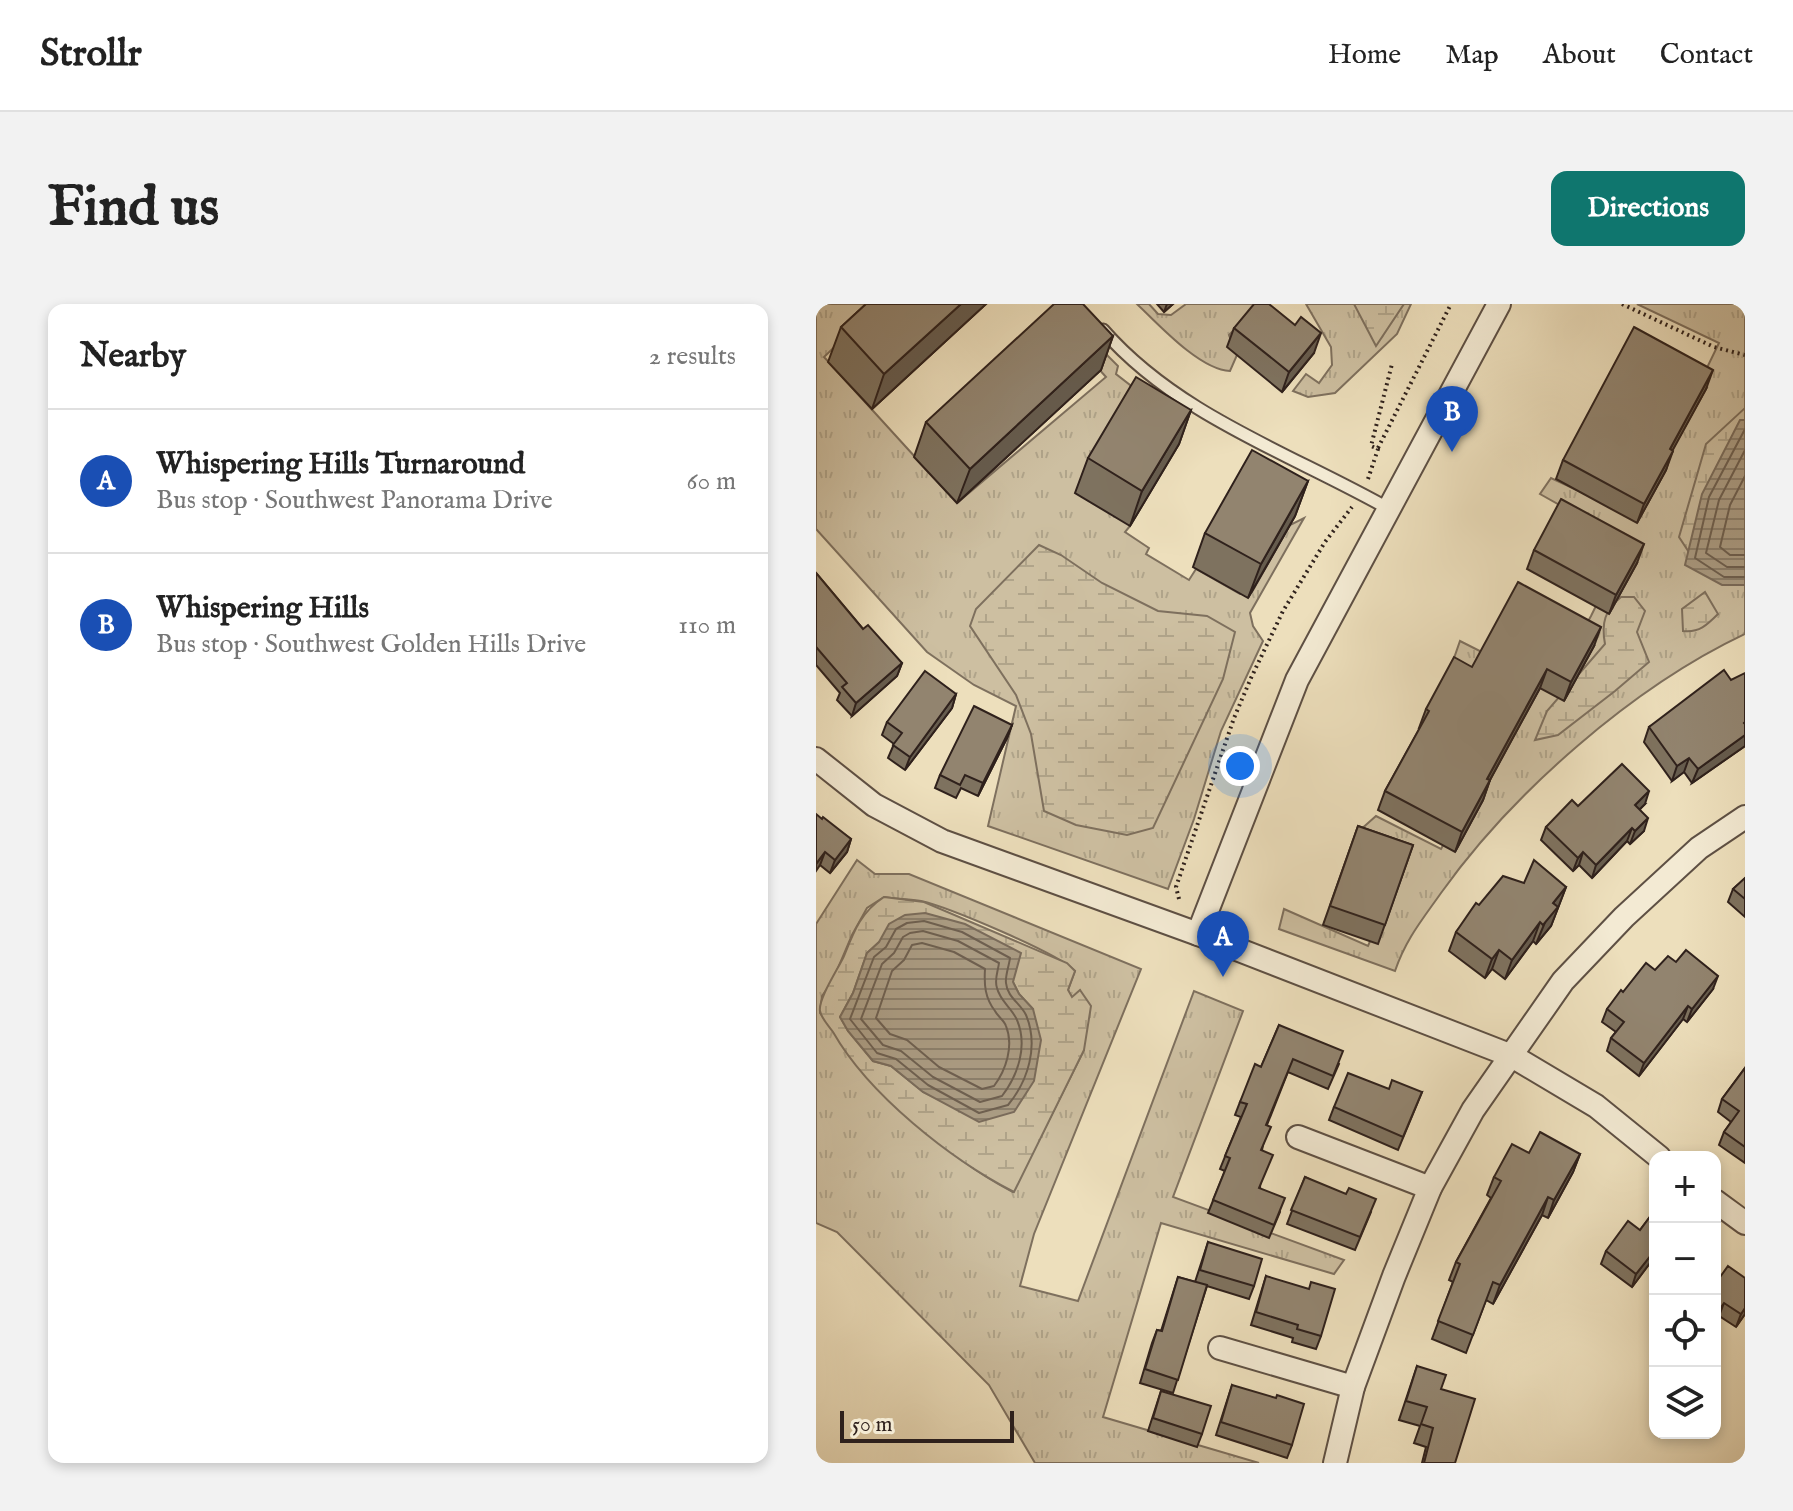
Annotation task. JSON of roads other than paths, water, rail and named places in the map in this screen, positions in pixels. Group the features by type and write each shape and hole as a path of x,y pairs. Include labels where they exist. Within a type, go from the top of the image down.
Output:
{"street":[{"path":"1198,934 1297,680 1499,304"},
{"path":"816,759 874,805 942,841 1198,934 1512,1056 1596,1106 1652,1151"},
{"path":"1335,1463 1353,1387 1430,1188 1473,1110 1563,981 1624,917 1699,848 1745,817"},
{"path":"1298,1137 1430,1188"},
{"path":"1721,1205 1745,1223"},
{"path":"1220,1348 1353,1387"}],"lane":[{"path":"1098,324 1116,344 1182,400 1389,509"}],"water":[{"path":"1740,420 1745,420 1745,585 1722,585 1685,565 1702,494"},
{"path":"925,913 965,924 1021,953 1013,982 1033,1009 1041,1040 1034,1081 1014,1112 979,1122 923,1092 891,1066 873,1061 840,1017 853,993 867,953 879,942 889,924 905,915"}],"place":[{"name":"Whispering Hills","path":"1452,452"},
{"name":"Whispering Hills Turnaround","path":"1223,977"}]}
